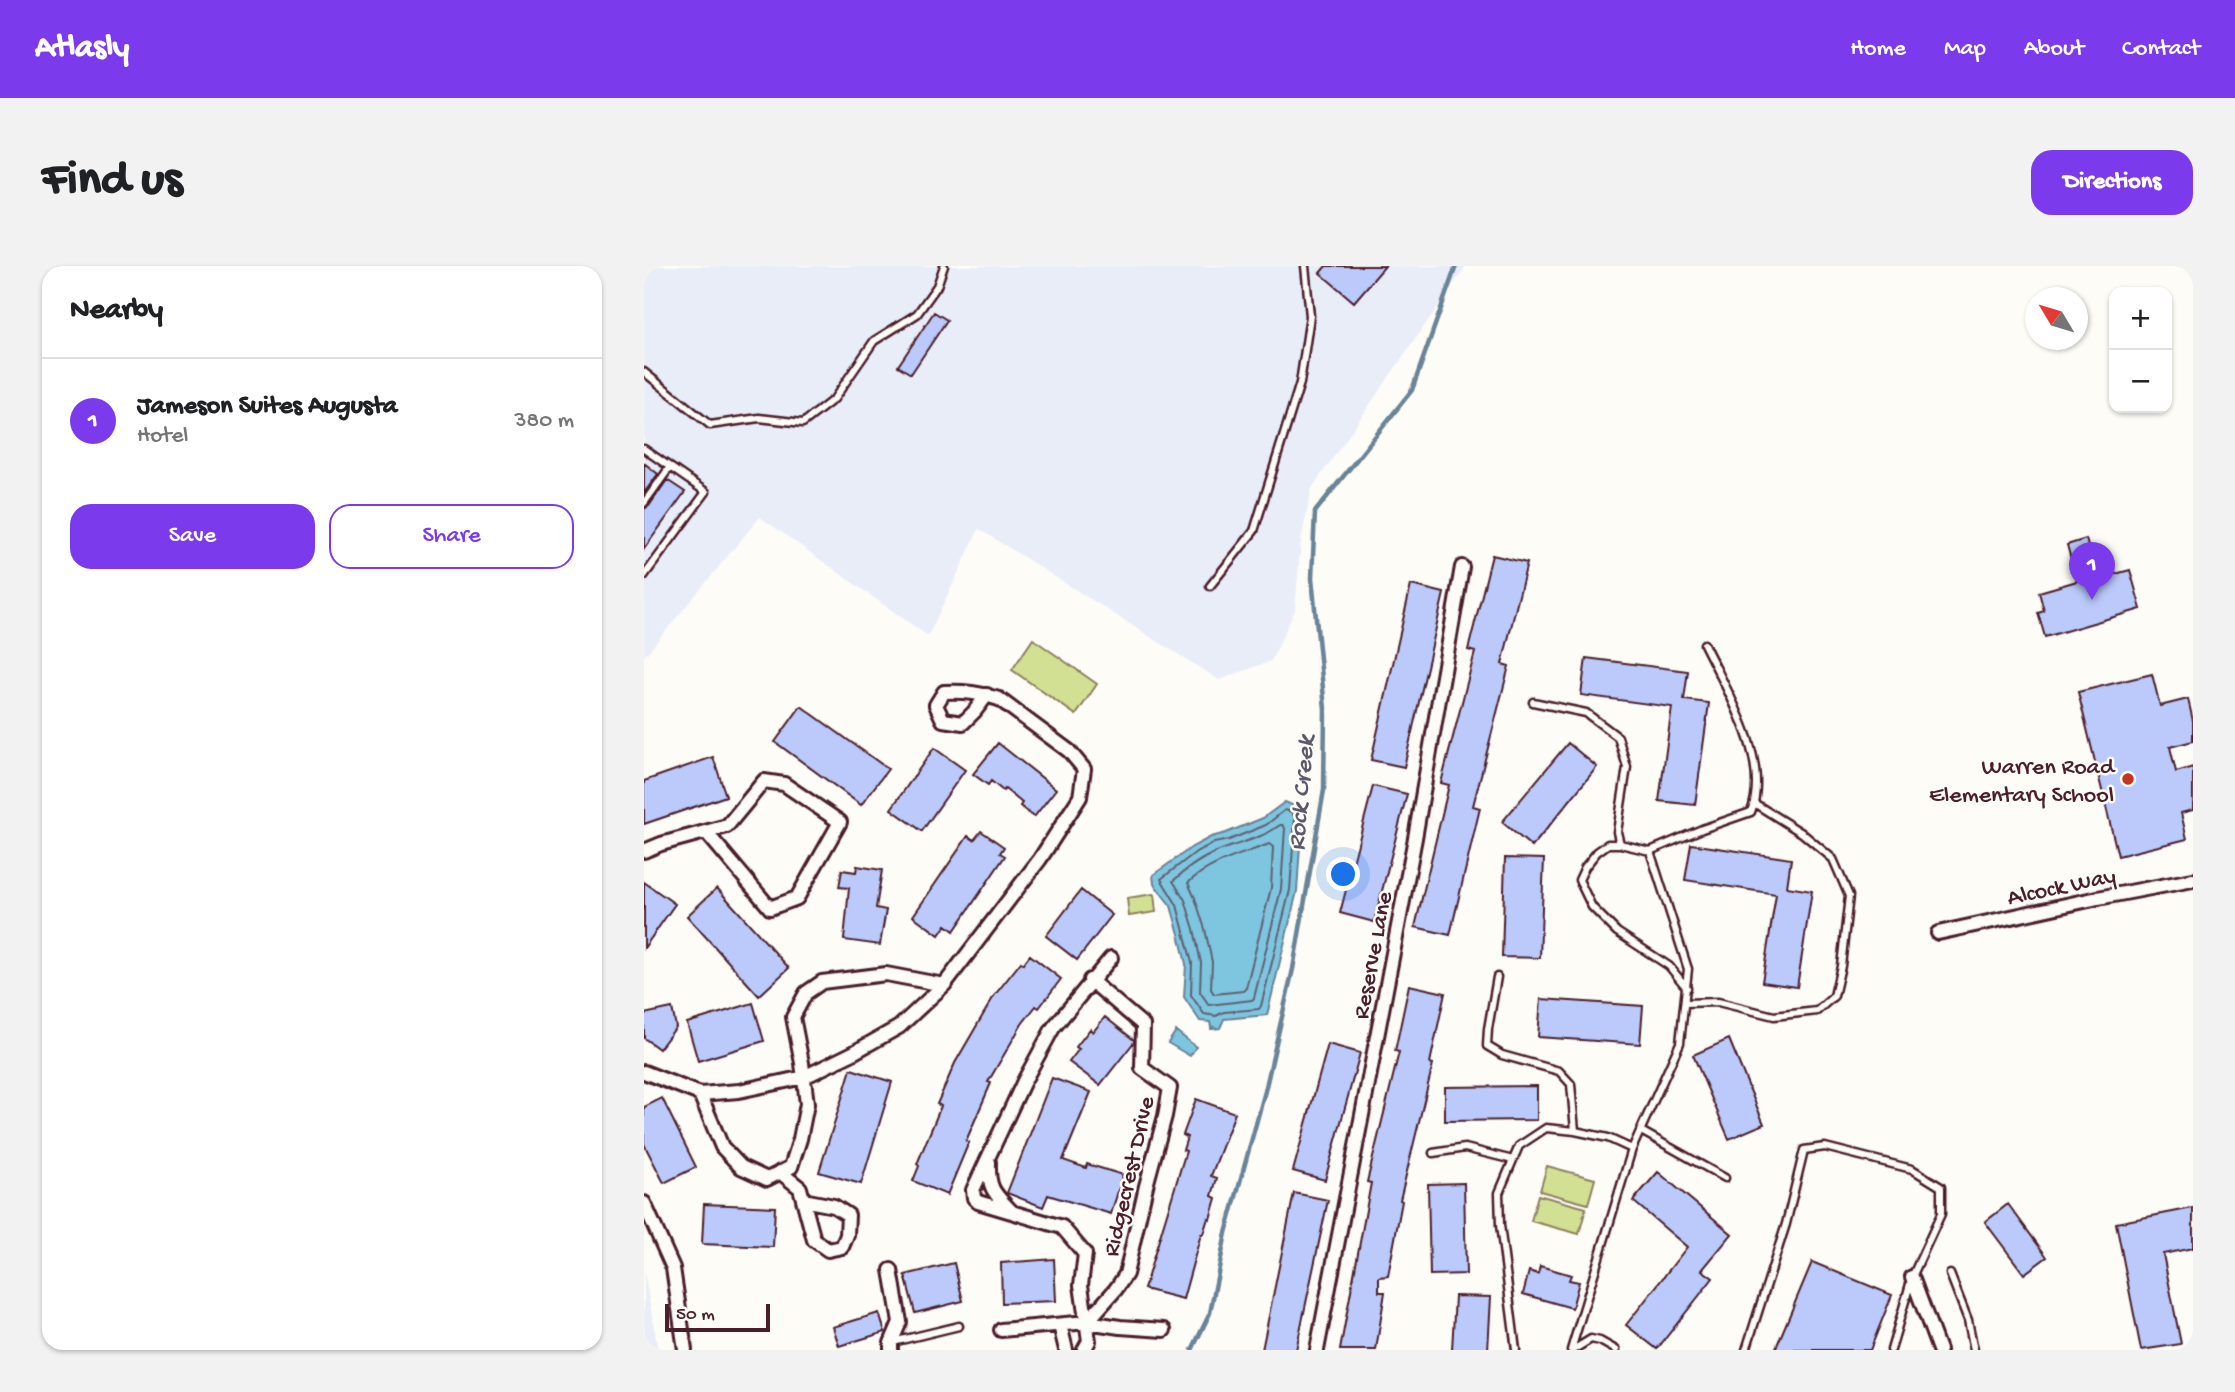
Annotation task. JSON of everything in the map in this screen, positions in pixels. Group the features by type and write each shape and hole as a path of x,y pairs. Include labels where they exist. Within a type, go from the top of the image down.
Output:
{"street":[{"name":"Reserve Lane","path":"1317,1350 1415,838 1462,567"},
{"path":"644,1072 700,1094 739,1091 804,1077 899,1027 944,985 1040,859 1080,797 1084,769 1069,751 999,699 987,695"},
{"path":"644,851 661,844 727,826 764,781 784,784 840,822 797,898 770,908 706,832"},
{"name":"Alcock Way","path":"1938,933 2193,880"},
{"path":"1014,1214 997,1196 989,1181 989,1158 1024,1081 1053,1028 1090,980 1111,958"},
{"path":"700,1094 722,1147 741,1167 767,1178 791,1167 800,1139 807,1104 793,1017 806,993 822,982 886,974 944,985"},
{"name":"Ridgecrest Drive","path":"1087,1322 1126,1274 1170,1088 1142,1068 1143,1025 1090,980"},
{"name":"Ridgecrest Drive","path":"989,1158 973,1190 974,1198 978,1202 1014,1214 1062,1227 1085,1254 1081,1285 1089,1341 1084,1350"},
{"path":"780,1172 800,1188 803,1200 814,1240 828,1250 842,1247 847,1235 848,1215 834,1206 803,1200"},
{"path":"644,1203 673,1268 685,1350"},
{"path":"891,1270 900,1322 891,1346"},
{"path":"1912,1277 1939,1350"},
{"path":"1001,1330 1087,1322 1164,1330"},
{"path":"1060,1325 1066,1350"}],"lane":[{"path":"644,372 710,425 759,418 803,423 834,399 874,341 917,314 937,286 944,266"},
{"path":"1210,586 1254,531 1300,383 1310,316 1306,266"},
{"path":"644,449 706,492 644,576"},
{"path":"644,503 670,467"},
{"path":"1686,988 1669,965 1617,932 1592,907 1579,880 1597,852 1608,844 1650,851 1751,812 1756,767 1735,706 1704,644"},
{"path":"1533,702 1586,713 1618,737 1627,767 1617,832 1620,844"},
{"path":"1685,1003 1718,1002 1774,1016 1816,1011 1834,996 1842,966 1849,896 1833,859 1802,833 1754,803"},
{"path":"1572,1350 1632,1149 1680,1043 1688,969 1650,851"},
{"path":"1497,977 1487,1046 1502,1055 1559,1071 1571,1084 1575,1130"},
{"path":"1516,1350 1500,1225 1499,1193 1519,1146 1546,1128 1575,1130 1632,1149"},
{"path":"1641,1131 1725,1178"},
{"path":"1746,1350 1786,1224 1804,1150 1825,1147 1912,1169 1941,1187 1941,1214 1912,1277 1891,1350"},
{"path":"1433,1153 1465,1149 1513,1160"},
{"path":"1950,1274 1968,1320 1974,1350"},
{"path":"891,1346 959,1326"},
{"path":"1572,1350 1591,1339 1616,1350"}],"shaded area":[{"path":"644,266 1466,266 1312,488 1301,540 1295,610 1271,661 1219,680 979,529 928,636 760,517 644,657"},
{"path":"644,1271 658,1350 644,1350"}],"green space":[{"path":"1033,639 1097,684 1076,715 1012,670"},
{"path":"1154,894 1156,912 1129,916 1127,898"},
{"path":"1547,1166 1595,1179 1588,1204 1540,1191"},
{"path":"1538,1195 1586,1208 1579,1234 1531,1221"}],"water":[{"path":"1285,802 1297,807 1302,816 1297,891 1267,1015 1224,1019 1220,1028 1212,1029 1214,1026 1211,1028 1210,1022 1200,1021 1184,997 1186,964 1179,934 1171,906 1154,884 1153,875 1192,847 1263,818"},
{"path":"1176,1031 1196,1047 1190,1056 1168,1043"}],"building":[{"path":"1326,266 1385,266 1354,302 1320,273"},
{"path":"934,312 947,320 911,374 898,366"},
{"path":"644,463 658,474 644,493"},
{"path":"667,480 685,492 644,549 644,509"},
{"path":"2086,539 2097,579 2130,570 2141,609 2045,637 2038,613 2044,611 2039,592 2077,581 2067,545"},
{"path":"1492,555 1527,563 1502,664 1509,666 1473,806 1480,808 1450,935 1415,927 1449,785 1441,783 1475,652 1468,650"},
{"path":"1411,585 1444,593 1404,767 1371,760"},
{"path":"1586,658 1688,671 1684,700 1709,703 1695,805 1659,801 1672,707 1581,695"},
{"path":"2152,674 2160,706 2188,699 2193,721 2193,741 2170,747 2176,772 2193,767 2193,810 2181,813 2187,839 2118,856 2078,692"},
{"path":"801,706 888,769 861,805 775,742"},
{"path":"998,743 1056,789 1034,817 1005,789 1003,791 991,781 988,785 973,774"},
{"path":"1568,743 1597,767 1532,847 1502,822"},
{"path":"934,748 965,770 922,831 891,809"},
{"path":"713,757 726,796 644,824 644,781"},
{"path":"1373,786 1407,794 1374,922 1340,913"},
{"path":"981,831 1004,847 1000,853 1005,856 954,931 946,925 939,935 913,916 968,836 974,840"},
{"path":"1691,844 1791,859 1787,887 1812,891 1797,987 1762,982 1776,894 1685,880"},
{"path":"1505,858 1544,859 1540,958 1502,957"},
{"path":"857,866 882,870 876,908 886,910 880,945 844,940 849,888 839,887 842,870 856,872"},
{"path":"644,882 675,904 644,948"},
{"path":"717,888 789,968 759,996 687,916"},
{"path":"1081,890 1112,915 1077,960 1046,936"},
{"path":"1030,955 1061,979 1039,1008 1036,1006 1022,1024 988,1082 991,1083 947,1195 913,1181 919,1166 917,1164 941,1106 937,1104 955,1063 994,996 1021,962 1023,964"},
{"path":"1409,985 1445,993 1430,1063 1433,1064 1400,1200 1402,1201 1388,1276 1379,1277 1379,1292 1385,1292 1376,1350 1340,1350 1371,1183 1367,1182 1399,1052 1395,1051"},
{"path":"1541,999 1643,1006 1640,1044 1538,1037"},
{"path":"753,1003 764,1041 698,1061 687,1023"},
{"path":"672,1008 676,1027 659,1049 644,1038 644,1014"},
{"path":"1105,1017 1134,1042 1100,1085 1069,1062 1079,1049 1076,1047 1090,1029 1093,1032"},
{"path":"1729,1039 1764,1124 1729,1139 1693,1055"},
{"path":"1328,1044 1360,1053 1325,1180 1293,1171"},
{"path":"851,1069 892,1082 861,1184 819,1172"},
{"path":"1052,1078 1091,1092 1063,1160 1086,1168 1087,1164 1123,1175 1111,1214 1048,1195 1043,1207 1007,1193"},
{"path":"1537,1086 1537,1120 1445,1121 1445,1087"},
{"path":"662,1098 696,1167 664,1183 644,1144 644,1107"},
{"path":"1196,1099 1235,1113 1211,1176 1217,1178 1212,1196 1216,1198 1210,1219 1208,1218 1201,1234 1183,1299 1144,1289 1186,1151 1183,1150 1187,1137 1183,1135"},
{"path":"1658,1172 1732,1234 1702,1270 1713,1278 1657,1349 1626,1325 1687,1247 1633,1201"},
{"path":"1464,1183 1466,1274 1430,1275 1428,1184"},
{"path":"1294,1193 1328,1200 1296,1350 1262,1350"},
{"path":"704,1204 775,1207 773,1247 702,1244"},
{"path":"2008,1204 2047,1257 2024,1274 1985,1222"},
{"path":"2193,1208 2193,1248 2163,1254 2181,1344 2141,1350 2116,1223"},
{"path":"1054,1259 1056,1301 1002,1303 1001,1263"},
{"path":"1812,1262 1892,1295 1870,1350 1775,1350"},
{"path":"954,1263 963,1301 915,1313 905,1275"},
{"path":"1540,1266 1571,1275 1569,1280 1579,1282 1572,1308 1523,1294 1529,1271 1538,1274"},
{"path":"1455,1296 1491,1297 1488,1350 1452,1350"},
{"path":"879,1313 885,1332 839,1346 833,1327"}],"waterway":[{"name":"Rock Creek","path":"1192,1350 1210,1313 1226,1233 1265,1091 1293,969 1324,790 1325,709 1312,578 1315,512 1412,390 1456,266"}],"place":[{"name":"Jameson Suites Augusta","path":"2092,600"},
{"name":"Warren Road Elementary School","path":"2128,779"}]}
